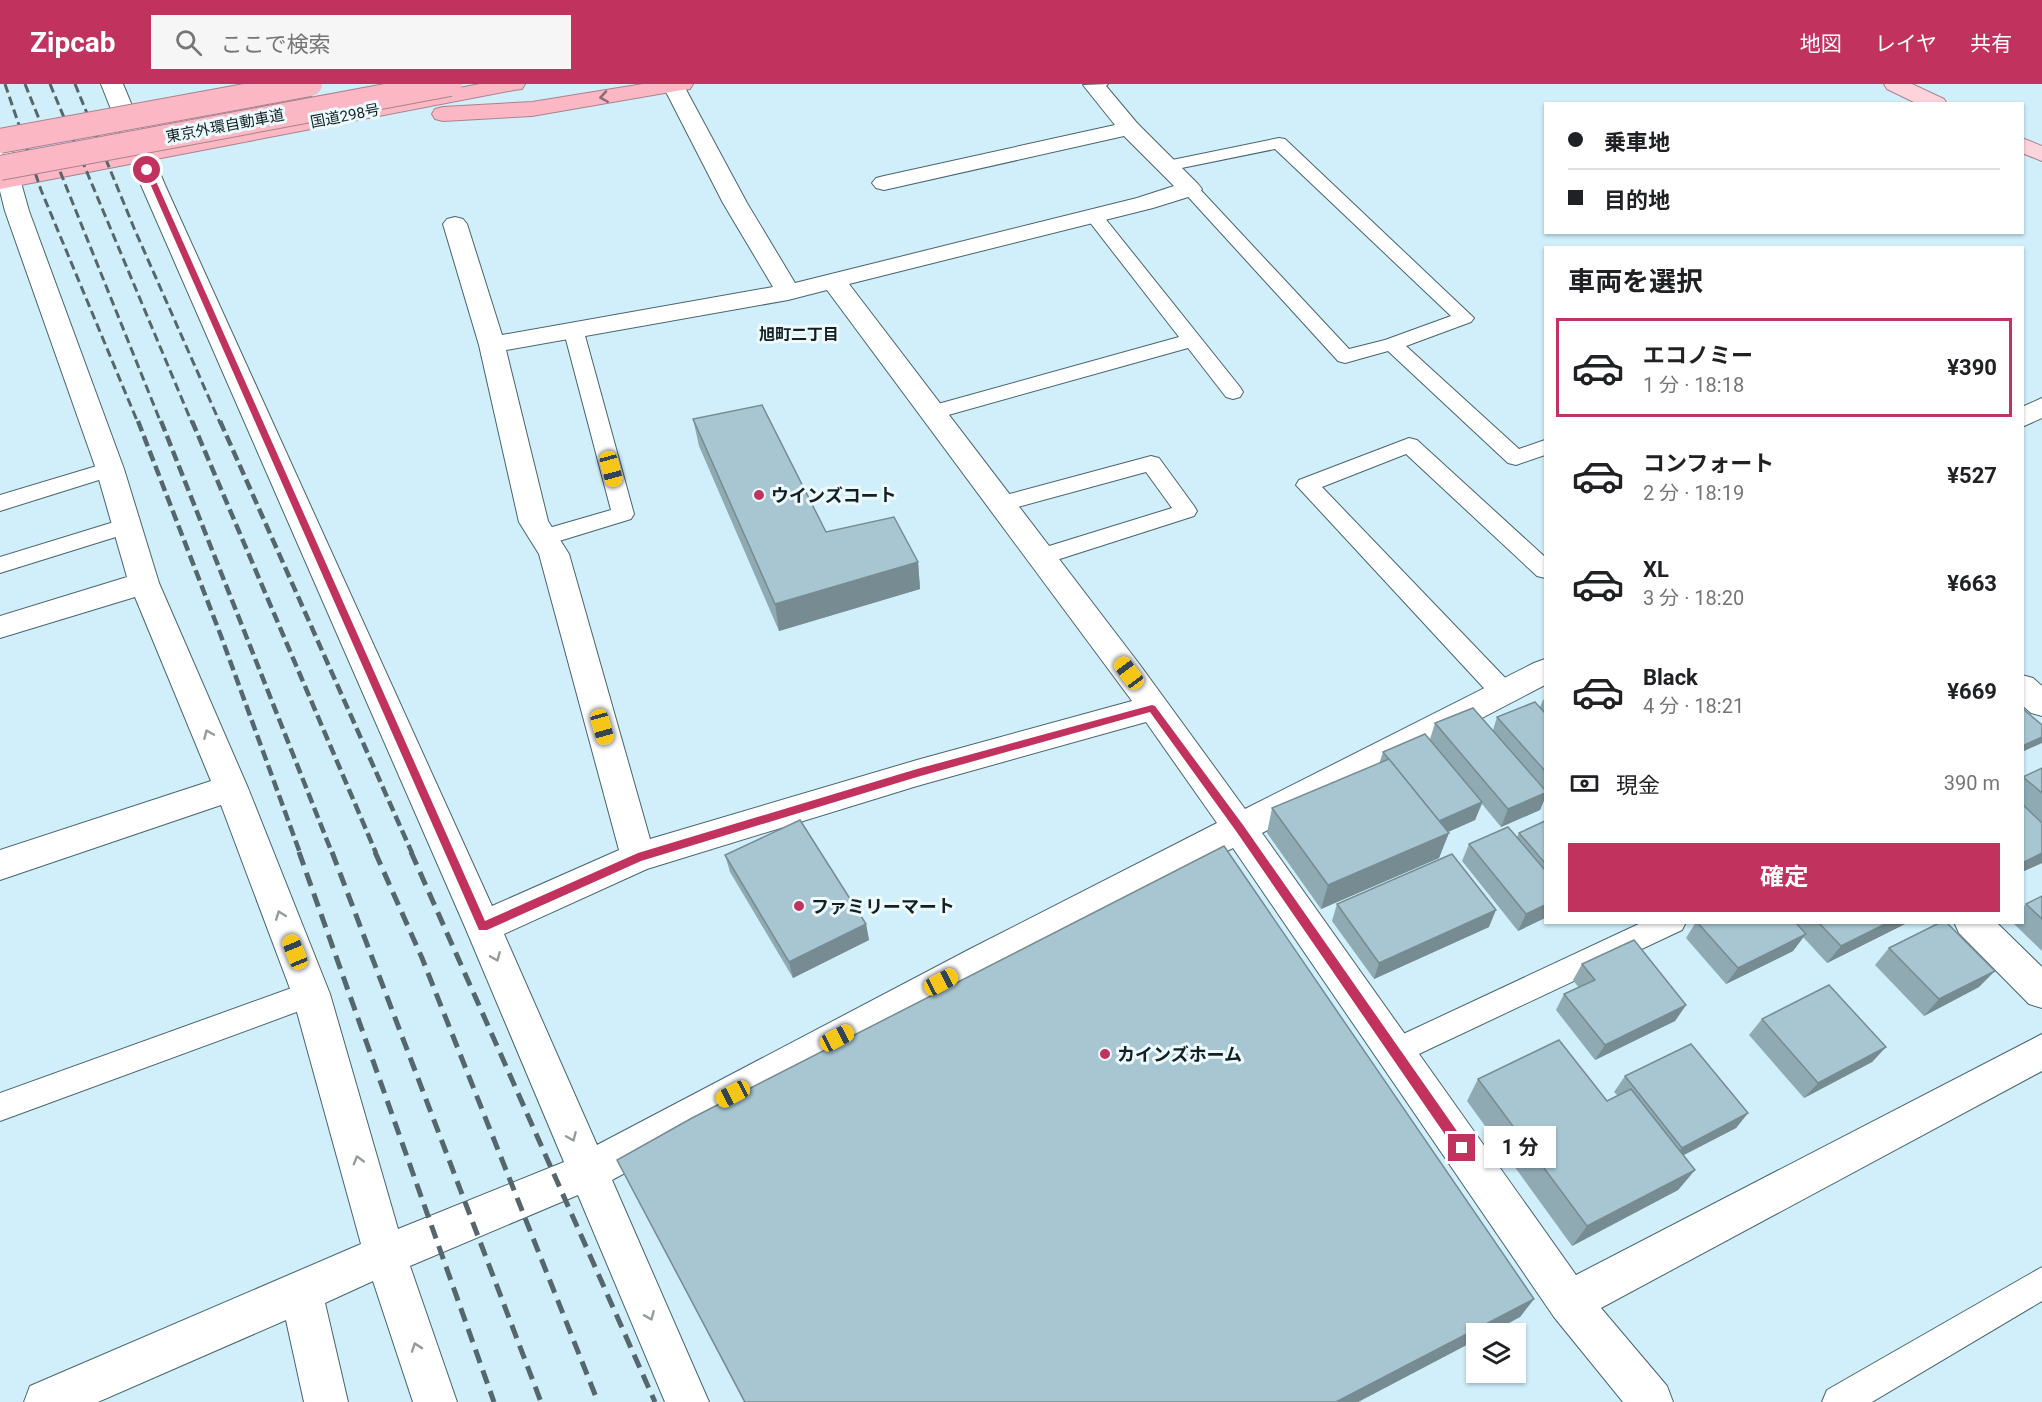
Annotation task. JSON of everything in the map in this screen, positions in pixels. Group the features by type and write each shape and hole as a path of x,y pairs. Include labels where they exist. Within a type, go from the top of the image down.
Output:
{"highway":[{"path":"0,130 249,84"},
{"name":"東京外環自動車道","path":"0,141 310,84"},
{"name":"東京外環自動車道","path":"3,177 450,84"},
{"name":"国道298号","path":"3,177 141,155 514,84"},
{"path":"351,115 462,114 532,109 678,85"}],"main road":[{"path":"1895,84 1932,102"},
{"path":"2024,146 2042,154"}],"street":[{"path":"112,84 141,155 483,927 687,1402"},
{"path":"492,345 574,332 605,324 834,282 1094,216 1190,189 1129,128 1094,85 1097,84"},
{"path":"678,85 735,203 788,292"},
{"path":"884,183 1129,128"},
{"path":"0,147 3,177 110,469 144,583 231,788 311,993 385,1255 435,1402"},
{"path":"455,224 492,345 534,522 554,554 638,857"},
{"path":"834,282 1003,503 1129,673 1569,1302 1623,1365 1651,1402"},
{"path":"2024,417 2042,407"},
{"path":"0,627 144,583"},
{"path":"46,1402 385,1255 587,1172 983,960 1544,672"},
{"path":"2024,689 2042,704"},
{"path":"483,927 638,857 917,773 1152,708"},
{"path":"0,865 231,788"},
{"path":"1974,924 2042,992"},
{"path":"1569,1302 2042,1051"},
{"path":"300,1292 326,1402"}],"lane":[{"path":"1167,166 1279,143 1464,318 1392,344 1345,357 1190,189"},
{"path":"1094,216 1233,392"},
{"path":"543,538 623,514 574,332"},
{"path":"934,412 1193,340"},
{"path":"1392,344 1516,458 1544,447"},
{"path":"1503,692 1307,485 1409,445 1544,569"},
{"path":"1003,503 1151,463 1186,511 1041,556"},
{"path":"0,503 110,469"},
{"path":"0,565 127,526"},
{"path":"1394,1052 1668,924"},
{"path":"0,1107 311,993"},
{"path":"1839,1402 2042,1283"}],"building":[{"name":"ウインズコート","path":"762,405 826,532 894,517 918,562 775,604 693,419"},
{"path":"1535,702 1544,712 1544,770 1497,717"},
{"path":"1473,708 1544,789 1544,793 1508,809 1435,723"},
{"path":"2024,710 2042,725 2042,737 2024,745"},
{"path":"1425,734 1482,802 1439,821 1383,752"},
{"path":"1389,759 1449,833 1328,885 1272,808"},
{"path":"2042,768 2042,793 2024,778"},
{"path":"2024,806 2042,823 2042,853 2024,862"},
{"name":"ファミリーマート","path":"800,820 866,924 789,962 725,855"},
{"path":"1544,821 1544,862 1519,833"},
{"path":"1508,827 1544,869 1544,905 1526,914 1469,844"},
{"name":"カインズホーム","path":"1224,846 1534,1299 1488,1323 1466,1323 1466,1334 1336,1402 745,1402 617,1160 692,1118"},
{"path":"1452,854 1496,910 1379,963 1337,904"},
{"path":"2042,896 2042,919 2026,904"},
{"path":"1699,924 1797,924 1806,934 1738,968"},
{"path":"1820,924 1885,924 1841,946"},
{"path":"1937,924 1948,924 1995,971 1939,999 1889,948"},
{"path":"1634,940 1686,1005 1605,1045 1564,994 1595,980 1582,964"},
{"path":"1829,985 1886,1047 1818,1083 1762,1019"},
{"path":"1559,1040 1607,1101 1631,1089 1695,1170 1587,1226 1478,1079"},
{"path":"1691,1044 1748,1113 1682,1148 1625,1076"}],"railway":[{"path":"5,84 41,190 138,423"},
{"path":"25,84 161,423"},
{"path":"50,84 192,423"},
{"path":"75,84 134,228 220,423"},
{"path":"138,421 221,636 300,853"},
{"path":"161,421 332,853"},
{"path":"192,421 376,853"},
{"path":"220,421 412,853"},
{"path":"299,852 494,1402"},
{"path":"332,852 541,1402"},
{"path":"375,852 422,958 598,1402"},
{"path":"411,852 655,1402"}],"place":[{"name":"ウインズコート","path":"759,495"},
{"name":"ファミリーマート","path":"799,906"},
{"name":"カインズホーム","path":"1105,1054"}],"district":[{"name":"旭町二丁目","path":"799,334"}],"route":[{"path":"147,170 483,927 638,857 917,773 1152,708 1239,828 1462,1148"}]}
